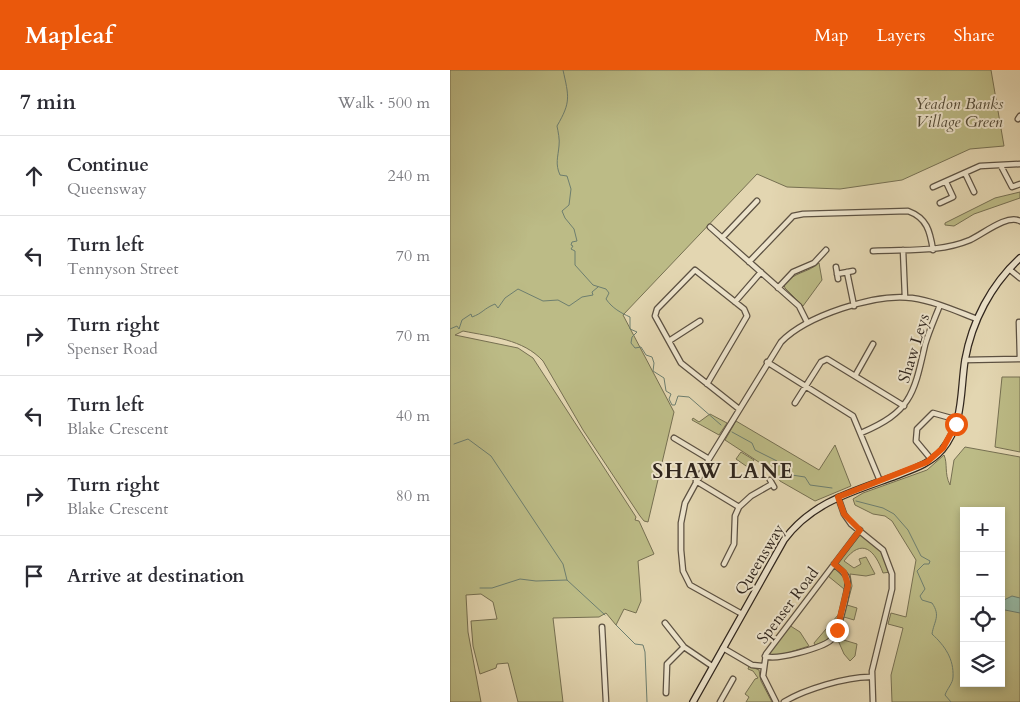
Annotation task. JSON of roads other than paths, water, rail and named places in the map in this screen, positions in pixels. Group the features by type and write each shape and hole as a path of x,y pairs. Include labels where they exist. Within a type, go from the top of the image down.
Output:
{"street":[{"path":"933,187 980,166 1020,164"},
{"path":"1001,166 1012,187 1020,184"},
{"path":"965,173 974,192"},
{"path":"940,204 953,197 946,182"},
{"path":"722,238 757,202"},
{"path":"749,262 790,218 803,214 908,211 920,218 928,227 933,250"},
{"path":"873,251 933,250 954,246 971,240 1011,219 1020,221"},
{"path":"710,227 798,306 807,322"},
{"path":"778,288 793,272 814,263 826,250"},
{"path":"904,250 905,297"},
{"name":"Queensway","path":"693,702 793,528 814,509 838,497 919,467 931,459 946,444 958,420 962,404 965,360 977,319 992,290 1020,258"},
{"path":"836,268 838,277 853,271"},
{"path":"1009,269 1020,278"},
{"path":"707,384 747,317 745,311 699,271 692,270 655,311 656,319 681,363 707,384 739,409"},
{"path":"735,302 761,272"},
{"path":"847,272 854,306"},
{"path":"742,614 690,585 684,575 681,523 686,502 696,481 767,362 784,339 807,322 885,298 905,297 940,305 977,319"},
{"name":"Shaw Leys","path":"862,434 886,422 904,406 918,379 925,346 940,305"},
{"path":"668,341 700,321"},
{"path":"965,360 1020,359 1019,322"},
{"path":"855,376 873,344"},
{"path":"795,403 824,360 855,376 904,406"},
{"path":"767,362 850,413 862,434 880,481"},
{"path":"931,459 916,441 917,428 933,413 958,420"},
{"path":"674,438 709,460"},
{"path":"696,481 739,507"},
{"path":"724,564 734,544 736,516 739,507 751,496 772,484"},
{"path":"838,497 844,514 883,550 893,577 872,677 873,702"},
{"name":"Spenser Road","path":"776,702 764,682 762,666 765,656 860,530"},
{"path":"765,656 773,659 782,657 825,644 834,637 848,585 844,572 834,564"},
{"path":"665,623 684,647 712,666"},
{"path":"602,627 606,702"},
{"path":"666,693 666,664 684,647"},
{"path":"723,648 752,664 762,666"},
{"path":"784,702 814,690 857,678 872,677"},
{"path":"720,702 733,679"}],"waterway":[{"path":"563,70 568,99 565,111 557,126 559,141 557,164 560,175 567,176 571,189 569,205 562,211 574,229 577,241 572,242 571,245 573,246 571,249 575,251 575,265 593,285 606,289 609,293 606,299 611,305 630,317 630,329 637,332 632,337 631,343 635,348 641,347 646,355 652,357 654,363 653,371 664,378 666,391 671,394 669,399 672,405 675,405 678,396 689,397 721,425"},
{"path":"450,329 457,326 459,329 462,320 471,314 472,317 495,304 498,308 505,298 518,289 543,301 558,300 569,306 582,297 593,295 592,292 598,287"},
{"path":"732,432 752,443 755,450 777,461 785,474 805,477 810,485 832,488"},
{"path":"454,444 468,439 491,456 563,564 567,580"},
{"path":"856,501 883,508 894,514 908,530 921,556 930,561 929,564 924,564 917,571 925,589 920,596 922,600 932,603 935,608 936,618 932,634 945,648 952,664 953,679 945,695 951,702"},
{"path":"480,588 492,588 520,579 536,581 567,580 605,615"},
{"path":"616,625 635,644 643,645 645,652 647,702"}],"district":[{"name":"SHAW LANE","path":"723,471"}],"park label":[{"name":"Yeadon Banks Village Green","path":"959,112"}]}
